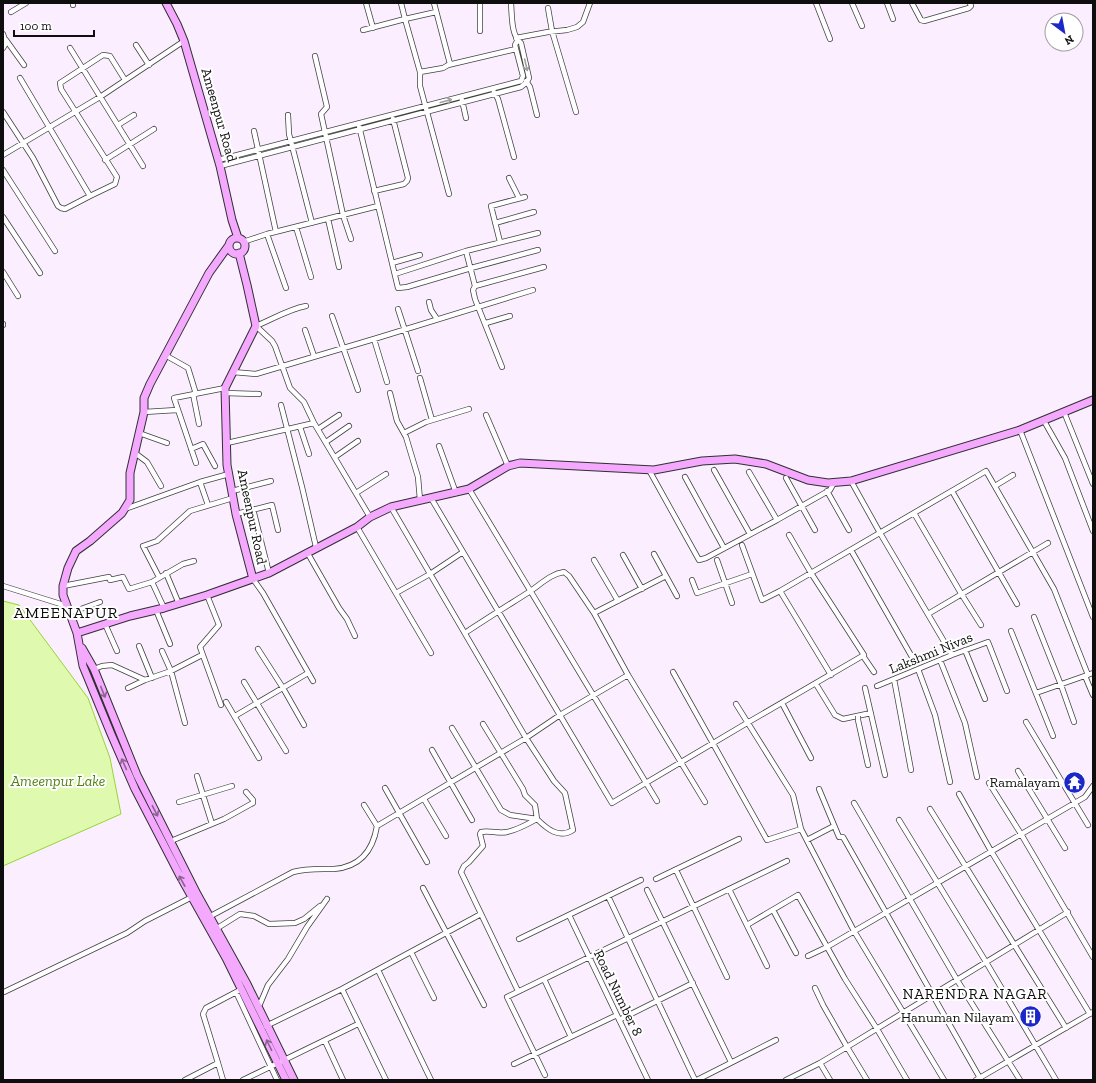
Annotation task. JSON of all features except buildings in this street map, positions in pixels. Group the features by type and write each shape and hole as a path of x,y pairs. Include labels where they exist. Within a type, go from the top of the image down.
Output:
{"street":[{"path":"11,12 26,3"},
{"name":"Ameenpur Road","path":"166,3 184,41 219,163 232,220 235,241 244,248 239,254"},
{"path":"366,3 373,28"},
{"path":"401,3 420,72 420,86 449,194"},
{"path":"434,3 448,54 450,64 448,65"},
{"path":"480,3 480,32"},
{"path":"219,163 243,160 292,144 359,126 520,87 528,76 521,44 517,40 511,3"},
{"path":"517,40 577,27 583,22 590,3"},
{"path":"816,3 830,39"},
{"path":"852,3 862,26"},
{"path":"887,3 893,19"},
{"path":"912,3 921,20 924,21 969,8 971,6 970,3"},
{"path":"548,8 552,32 576,112"},
{"path":"363,30 436,12"},
{"path":"3,34 24,65"},
{"path":"3,48 6,45 6,40"},
{"path":"517,40 515,45 523,76 532,93 537,115"},
{"path":"3,155 100,97 184,41"},
{"path":"136,45 149,65"},
{"path":"70,48 143,166"},
{"path":"420,72 443,68 448,65 516,48"},
{"path":"3,112 23,142 58,206 65,209 115,184 117,177 61,90 60,83 103,55 110,56 125,80"},
{"path":"315,56 327,107 321,114 343,215 351,239"},
{"path":"20,78 90,196"},
{"path":"427,109 461,97 525,81"},
{"path":"492,89 496,94 514,158"},
{"path":"461,97 466,118"},
{"path":"118,125 134,115"},
{"path":"288,115 288,127 312,223"},
{"path":"374,191 404,184 408,178 393,118"},
{"path":"359,126 398,288 407,287 538,250"},
{"path":"105,160 154,130"},
{"path":"254,131 276,232"},
{"path":"219,163 242,154 292,144"},
{"path":"242,154 243,160"},
{"path":"3,170 55,252"},
{"path":"509,178 519,198"},
{"path":"500,242 491,206 525,197"},
{"path":"277,1080 206,918 135,789 111,734 83,666 80,644 63,595 63,586 68,568 76,551 90,541 122,513 130,500 130,473 144,412 144,398 165,355 209,273 235,241 378,206"},
{"path":"495,223 534,212"},
{"path":"3,217 40,273"},
{"path":"328,219 339,267"},
{"path":"296,226 311,278"},
{"path":"395,274 466,251 538,233"},
{"path":"267,234 286,288"},
{"path":"235,241 231,252 239,254 256,326 272,341 275,346 290,388 304,402 318,429 370,517"},
{"path":"466,251 475,286 473,290 478,307 486,323 502,367"},
{"path":"392,263 420,254"},
{"path":"475,286 544,267"},
{"path":"3,272 18,296"},
{"path":"233,372 256,374 533,290"},
{"path":"429,302 431,310 437,319"},
{"path":"256,326 306,306"},
{"path":"398,309 418,371"},
{"path":"332,316 358,390"},
{"path":"486,323 510,316"},
{"name":"Ameenpur Road","path":"253,579 236,514 227,465 225,391 256,326"},
{"path":"305,330 314,356"},
{"path":"374,339 387,382"},
{"path":"165,355 188,368 200,424"},
{"path":"420,378 432,420"},
{"path":"196,463 174,398 194,394 225,391 259,394"},
{"path":"390,393 397,422 404,434 418,477 420,500"},
{"path":"77,633 130,616 179,604 269,573 316,547 357,527 370,517 391,506 469,489 508,466 520,463 654,470 702,461 735,459 766,464 808,480 834,483 851,481 1020,430 1093,400"},
{"path":"281,406 316,547"},
{"path":"404,434 432,420 468,409"},
{"path":"144,412 177,410"},
{"path":"1064,412 1093,484"},
{"path":"318,429 339,415"},
{"path":"486,415 508,466"},
{"path":"1044,420 1065,458 1093,531"},
{"path":"227,444 300,427 314,422"},
{"path":"326,442 349,426"},
{"path":"300,427 309,454"},
{"path":"1020,430 1093,617"},
{"path":"139,433 167,443"},
{"path":"335,457 358,441"},
{"path":"191,449 203,444 215,466"},
{"path":"439,446 456,493"},
{"path":"135,453 147,462 161,486"},
{"path":"649,470 699,560 706,558 827,492 834,483"},
{"path":"714,470 750,534"},
{"path":"742,545 762,600 986,471 1054,589 1089,674 1093,695"},
{"path":"749,472 777,520"},
{"path":"125,509 200,482 229,474"},
{"path":"356,493 386,474"},
{"path":"995,486 1013,475"},
{"path":"685,477 724,548"},
{"path":"786,478 815,530"},
{"path":"159,577 143,546 157,541 190,511 272,480"},
{"path":"851,481 952,655"},
{"path":"200,482 208,505"},
{"path":"469,489 657,801"},
{"path":"952,491 1017,604"},
{"path":"827,492 848,530"},
{"path":"431,498 612,803 747,722 863,656"},
{"path":"236,514 272,505 278,530"},
{"path":"391,506 526,738 554,781 565,793 574,830 566,833 555,833 537,819 510,814 501,810 452,728"},
{"path":"253,509 269,573"},
{"path":"914,513 981,625"},
{"path":"357,527 432,652"},
{"path":"789,535 811,573 874,672"},
{"path":"928,614 1048,543"},
{"path":"851,550 912,657"},
{"path":"307,552 339,608 347,619 354,636"},
{"path":"396,593 430,574 463,552"},
{"path":"623,554 642,589"},
{"path":"654,554 677,596"},
{"path":"594,560 618,601"},
{"path":"717,560 732,603"},
{"path":"63,586 109,576 110,580 123,577 128,589 152,582 183,564 194,561"},
{"path":"465,633 531,591 542,582 564,572 569,576 594,613 628,675 663,730 680,762 706,802"},
{"path":"166,573 179,604"},
{"path":"692,580 697,593 752,574"},
{"path":"594,613 666,576"},
{"path":"253,579 263,593 313,681"},
{"path":"152,582 164,608"},
{"path":"3,586 67,606"},
{"path":"780,591 831,675"},
{"path":"207,595 219,625 200,647 202,655 224,703 235,716 258,758"},
{"path":"70,613 100,602"},
{"path":"156,610 170,644"},
{"path":"1034,617 1061,684 1074,722"},
{"path":"105,624 117,651"},
{"path":"1011,631 1053,736"},
{"name":"Lakshmi Nivas","path":"877,686 988,642 1007,691"},
{"path":"80,644 94,669 137,775 171,841 194,896"},
{"path":"139,646 152,678"},
{"path":"258,649 283,688 304,726"},
{"path":"965,650 985,699"},
{"path":"162,651 171,670 185,723"},
{"path":"128,688 202,655"},
{"path":"940,660 965,723 977,777"},
{"path":"94,669 112,665 145,680"},
{"path":"918,669 935,714 950,782"},
{"path":"673,672 714,743 766,840 802,829"},
{"path":"235,716 308,673"},
{"path":"1036,694 1089,674"},
{"path":"206,918 294,872 309,869 336,869 360,861 370,848 377,826 526,738 560,715 628,675"},
{"path":"894,679 911,770"},
{"path":"244,682 286,751"},
{"path":"816,684 835,715 843,719 871,713"},
{"path":"865,688 885,776"},
{"path":"782,703 811,758"},
{"path":"736,704 793,795 802,829 854,931 944,1080"},
{"path":"858,718 868,765"},
{"path":"1026,722 1088,825"},
{"path":"483,724 523,789 525,795 535,805 537,819"},
{"path":"432,750 472,820"},
{"path":"1018,771 1065,848"},
{"path":"197,776 212,824"},
{"path":"989,783 1068,912 1093,957"},
{"path":"180,802 232,786"},
{"path":"808,956 827,947 1075,803 1085,797 1093,786"},
{"path":"385,788 426,862"},
{"path":"819,789 839,837 844,837 979,1079 1091,1013 991,851 960,794"},
{"path":"171,841 212,824 251,804 253,800 246,792"},
{"path":"424,799 446,836"},
{"path":"854,803 957,980 1020,1080"},
{"path":"364,805 377,826"},
{"path":"930,809 1066,1028"},
{"path":"518,991 461,872 464,866 482,846 480,833 488,831 508,832 537,819"},
{"path":"899,820 1056,1080"},
{"path":"807,840 834,826"},
{"path":"656,879 739,839"},
{"path":"545,1075 507,996 787,861"},
{"path":"676,870 727,977"},
{"path":"519,938 641,880"},
{"path":"423,888 484,1004"},
{"path":"729,889 767,966"},
{"path":"647,890 731,1062"},
{"path":"747,925 798,895 827,947 907,1080"},
{"path":"4,992 127,933 145,921 194,896"},
{"path":"608,896 696,1080 776,1040"},
{"path":"216,929 240,914 254,916 269,924 295,923 304,919 327,899 307,927 288,959 268,985 260,1004 255,1007"},
{"path":"773,910 796,953"},
{"path":"786,1080 792,1079 847,1047 1068,912"},
{"path":"264,1027 342,989 481,914"},
{"name":"Road Number 8","path":"569,914 648,1080"},
{"path":"206,918 216,929 281,1062 294,1080"},
{"path":"411,952 434,998"},
{"path":"378,970 431,1080"},
{"path":"544,979 571,1037"},
{"path":"514,1064 693,983"},
{"path":"816,988 823,1005 867,1080"},
{"path":"342,989 386,1080"},
{"path":"239,991 255,1007"},
{"path":"223,1080 203,1014 206,1008 239,991"},
{"path":"244,1080 358,1024"},
{"path":"325,1041 343,1080"},
{"path":"281,1062 286,1080"},
{"path":"186,1080 218,1063"},
{"path":"820,1063 830,1080"}],"water":[{"name":"Ameenpur Lake","path":"3,601 19,605 88,698 110,758 121,814 3,866"}],"place":[{"name":"Ramalayam","path":"1075,782"},
{"name":"Hanuman Nilayam","path":"1030,1017"}],"district":[{"name":"AMEENAPUR","path":"66,612"},
{"name":"NARENDRA NAGAR","path":"975,994"}]}
